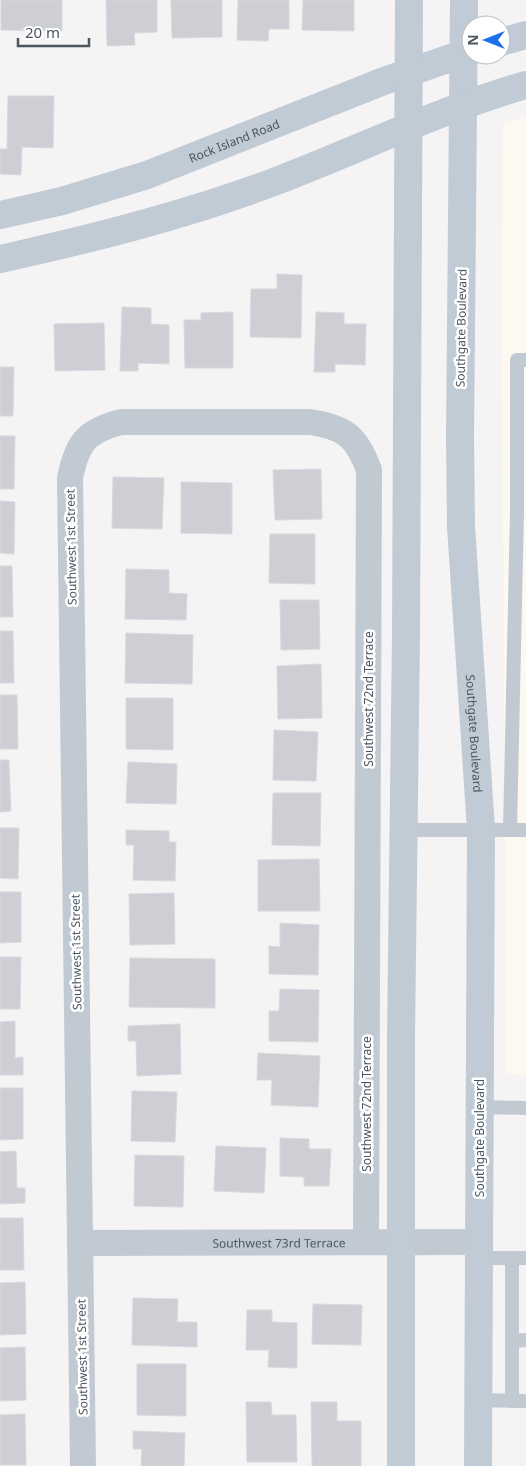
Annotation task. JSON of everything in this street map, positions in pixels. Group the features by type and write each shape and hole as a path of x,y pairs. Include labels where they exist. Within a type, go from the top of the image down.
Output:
{"main road":[{"path":"401,1466 402,830 406,623 409,0"},
{"name":"Southgate Boulevard","path":"464,0 465,15"},
{"path":"511,39 526,35"},
{"name":"Rock Island Road","path":"0,215 62,201 146,175 317,107 461,54"},
{"name":"Southgate Boulevard","path":"467,65 464,104 460,438 461,526 481,830 478,1466"},
{"path":"0,259 101,235 187,211 270,183 464,104 526,85"}],"street":[{"name":"Southwest 72nd Terrace","path":"84,440 93,432 121,422 310,422 326,424 340,429 354,439 362,452 368,470 366,1242"},
{"name":"Southwest 1st Street","path":"83,1466 70,478 74,460 84,440"},
{"name":"Southwest 73rd Terrace","path":"80,1243 366,1242 478,1250"}],"lane":[{"path":"510,830 517,512 518,360 526,360"},
{"path":"402,830 526,830"},
{"path":"479,1107 526,1108"},
{"path":"478,1250 519,1258 519,1401 478,1400"}],"shaded area":[{"path":"526,117 526,1075 506,1074 502,313 503,122"}],"building":[{"path":"1,0 62,0 62,31 1,30"},
{"path":"106,0 157,0 157,32 134,33 135,45 107,46"},
{"path":"171,0 222,0 222,37 172,38"},
{"path":"238,0 289,0 289,29 269,29 268,41 237,40"},
{"path":"303,0 354,0 354,31 302,30"},
{"path":"8,96 54,96 53,148 22,147 21,175 0,174 0,149 7,149"},
{"path":"277,274 302,275 301,338 250,337 251,289 277,289"},
{"path":"122,307 151,308 151,324 169,325 169,364 138,363 138,371 120,371"},
{"path":"233,312 233,368 185,368 184,320 201,320 201,313"},
{"path":"316,312 344,313 344,324 366,324 365,365 335,364 335,372 314,372"},
{"path":"104,323 105,370 55,371 54,324"},
{"path":"0,367 14,367 13,416 0,416"},
{"path":"0,436 15,436 14,489 0,489"},
{"path":"321,469 322,519 275,520 273,470"},
{"path":"113,477 164,478 162,529 112,528"},
{"path":"181,482 232,483 232,534 181,533"},
{"path":"0,501 15,502 14,554 0,553"},
{"path":"270,534 315,534 315,584 269,583"},
{"path":"0,566 12,566 13,617 0,617"},
{"path":"126,569 169,570 169,593 187,594 186,620 125,619"},
{"path":"280,600 319,600 320,649 281,650"},
{"path":"0,631 13,631 14,683 0,683"},
{"path":"126,633 193,635 192,684 125,683"},
{"path":"321,664 322,718 278,719 277,666"},
{"path":"0,695 17,695 18,749 0,749"},
{"path":"126,698 173,698 173,750 126,749"},
{"path":"274,730 318,732 316,781 273,780"},
{"path":"0,760 9,760 11,811 0,812"},
{"path":"128,762 177,764 176,804 126,803"},
{"path":"273,793 321,793 320,846 272,845"},
{"path":"0,828 19,828 18,879 0,878"},
{"path":"126,830 169,831 169,842 176,842 175,881 133,880 134,845 126,845"},
{"path":"319,859 320,911 258,911 258,860"},
{"path":"0,892 21,892 21,942 0,943"},
{"path":"174,893 175,944 130,945 129,894"},
{"path":"280,923 319,925 318,975 269,974 269,946 280,947"},
{"path":"0,957 21,957 20,1009 0,1009"},
{"path":"130,958 215,959 215,1008 129,1007"},
{"path":"280,989 319,990 318,1042 269,1041 269,1011 279,1011"},
{"path":"15,1021 15,1058 23,1057 23,1075 0,1075 0,1022"},
{"path":"180,1024 181,1074 137,1076 136,1041 128,1041 128,1026"},
{"path":"258,1053 320,1056 318,1107 271,1105 272,1080 257,1080"},
{"path":"0,1088 23,1088 23,1139 0,1140"},
{"path":"132,1091 177,1092 175,1142 131,1141"},
{"path":"280,1138 309,1139 309,1149 331,1149 329,1186 304,1186 304,1177 280,1176"},
{"path":"216,1146 266,1148 264,1193 214,1191"},
{"path":"16,1151 17,1188 25,1188 25,1203 0,1204 0,1152"},
{"path":"135,1155 184,1156 183,1207 134,1206"},
{"path":"0,1218 23,1218 24,1270 0,1270"},
{"path":"25,1282 26,1334 0,1335 0,1283"},
{"path":"133,1298 178,1299 177,1322 197,1322 197,1347 132,1345"},
{"path":"313,1304 362,1305 361,1345 312,1344"},
{"path":"247,1310 272,1310 272,1322 297,1323 297,1368 268,1367 269,1350 246,1350"},
{"path":"25,1347 26,1400 0,1401 0,1348"},
{"path":"137,1364 186,1364 186,1416 137,1415"},
{"path":"246,1402 271,1402 272,1415 296,1415 297,1462 247,1462"},
{"path":"311,1402 337,1402 337,1421 361,1421 361,1466 312,1466"},
{"path":"25,1414 26,1465 0,1465 0,1415"},
{"path":"133,1431 185,1433 184,1466 141,1466 142,1449 133,1449"}]}
